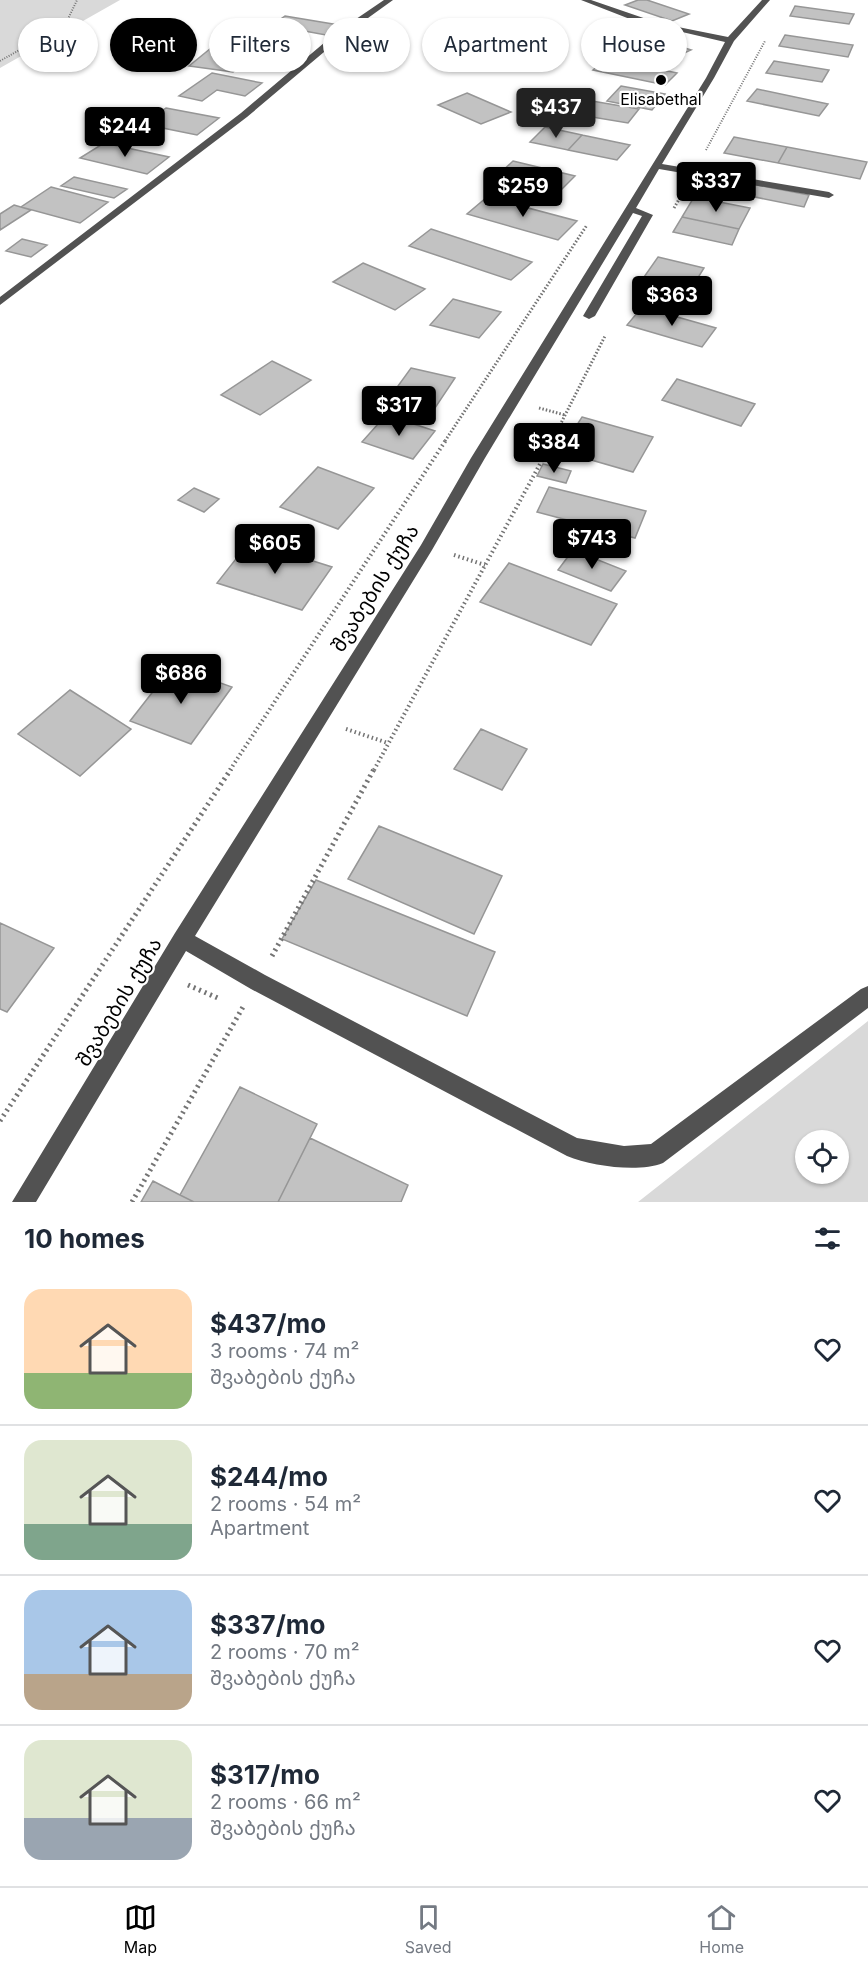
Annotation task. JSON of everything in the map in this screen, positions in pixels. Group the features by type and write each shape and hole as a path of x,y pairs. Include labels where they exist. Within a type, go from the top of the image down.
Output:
{"street":[{"path":"0,302 244,115 340,34 389,0"},
{"path":"585,0 605,9 666,28 730,40"},
{"name":"შვაბების ქუჩა","path":"23,1202 317,720 427,547 478,458 710,78 730,40 766,0"},
{"path":"656,166 829,195"},
{"path":"589,316 648,215 630,209"},
{"path":"182,939 258,982 575,1148 624,1157 655,1155 868,996"}],"path":[{"path":"0,61 66,23 77,0"},
{"path":"673,210 770,32"},
{"path":"0,1121 592,218"},
{"path":"132,1202 258,982 536,473 606,334"},
{"path":"317,720 388,743"},
{"path":"162,973 222,1000"},
{"path":"232,1004 243,1009"}],"shaded area":[{"path":"0,0 120,0 88,18 18,18 18,58 0,68"},
{"path":"868,1021 868,1202 638,1202"}],"building":[{"path":"638,0 647,0 689,14 679,18 663,18 625,5"},
{"path":"795,6 854,14 849,24 790,16"},
{"path":"311,20 323,22 323,34 311,32"},
{"path":"785,35 853,45 848,57 779,46"},
{"path":"209,50 209,69 197,67 197,59"},
{"path":"774,61 829,70 822,82 766,73"},
{"path":"603,72 677,73 665,85"},
{"path":"212,73 262,83 245,96 217,90 202,101 179,96"},
{"path":"621,86 665,94 652,110 607,101"},
{"path":"757,89 828,104 819,116 747,101"},
{"path":"467,93 511,112 481,124 438,105"},
{"path":"592,101 639,109 628,123 580,115"},
{"path":"166,108 219,118 197,135 143,124"},
{"path":"545,127 582,135 568,150 530,142"},
{"path":"582,135 630,145 617,160 568,150"},
{"path":"734,137 787,147 778,163 724,153"},
{"path":"104,143 169,157 147,174 80,158"},
{"path":"787,147 867,162 860,179 778,163"},
{"path":"513,161 575,176 559,192 496,177"},
{"path":"74,177 127,189 114,198 61,186"},
{"path":"741,182 809,195 804,207 735,193"},
{"path":"51,187 108,202 80,223 21,207"},
{"path":"487,197 577,221 558,240 467,214"},
{"path":"694,197 750,208 739,229 682,217"},
{"path":"14,205 31,210 0,230 0,214"},
{"path":"682,217 739,229 732,245 673,232"},
{"path":"431,229 532,262 511,280 409,246"},
{"path":"22,239 47,245 31,257 6,251"},
{"path":"658,257 704,268 691,289 644,277"},
{"path":"363,263 425,289 395,310 333,282"},
{"path":"453,299 501,312 479,338 430,325"},
{"path":"642,307 716,328 702,347 627,325"},
{"path":"272,361 311,380 260,415 221,395"},
{"path":"411,368 455,378 435,408 390,397"},
{"path":"677,379 755,404 741,426 662,400"},
{"path":"386,415 435,431 413,459 362,442"},
{"path":"582,417 653,437 633,472 560,451"},
{"path":"543,464 571,471 566,483 537,476"},
{"path":"318,467 374,488 338,529 280,507"},
{"path":"549,487 646,511 635,538 537,512"},
{"path":"194,488 219,499 204,512 178,500"},
{"path":"250,541 332,567 302,610 217,583"},
{"path":"573,550 626,571 611,591 558,570"},
{"path":"509,563 617,604 591,645 480,602"},
{"path":"173,666 232,687 191,744 130,721"},
{"path":"70,690 131,729 80,776 18,734"},
{"path":"481,729 527,749 502,790 454,769"},
{"path":"379,826 502,876 474,934 348,879"},
{"path":"316,880 495,952 467,1016 282,939"},
{"path":"0,923 54,948 7,1012 0,1009"},
{"path":"240,1087 317,1124 278,1202 194,1202 180,1195"},
{"path":"310,1138 408,1185 401,1202 278,1202"},
{"path":"153,1181 180,1195 194,1202 141,1202"}],"place":[{"name":"Elisabethal","path":"661,80"}]}
